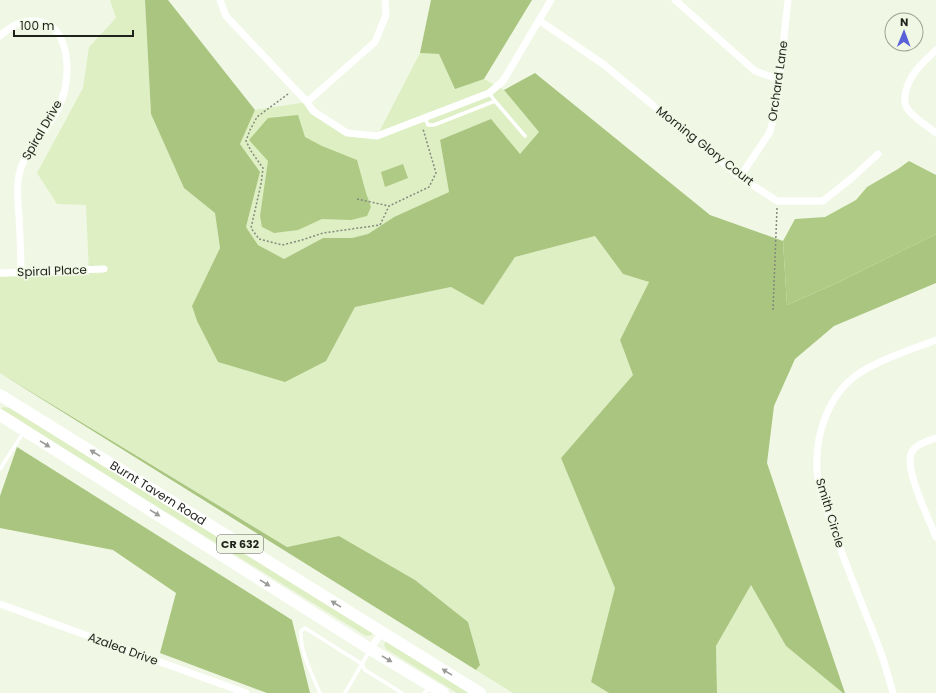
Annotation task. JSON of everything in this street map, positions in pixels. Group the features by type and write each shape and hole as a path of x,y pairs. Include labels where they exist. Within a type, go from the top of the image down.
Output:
{"main road":[{"name":"Burnt Tavern Road","path":"0,395 480,693"},
{"name":"Burnt Tavern Road","path":"0,415 370,649 428,690 443,693"}],"street":[{"path":"220,0 226,16 307,102 313,111 347,133 378,136 489,93 503,81 540,21 551,0"},
{"path":"307,102 375,42 386,15 385,0"},
{"path":"675,0 755,71 780,80"},
{"name":"Orchard Lane","path":"740,177 770,132 780,80 788,0"},
{"name":"Spiral Drive","path":"0,36 12,25 26,20 39,21 52,27 60,35 65,47 66,79 64,92 59,107 23,162 19,174 17,188 21,272"},
{"name":"Morning Glory Court","path":"540,21 603,64 740,177 778,201"},
{"path":"936,50 919,66 910,80 905,96 905,105 909,111 936,132"},
{"path":"778,201 823,201 853,177 878,154"},
{"name":"Spiral Place","path":"0,272 104,269"},
{"name":"Smith Circle","path":"894,693 880,651 838,544 820,486 817,470 818,439 825,416 846,385 858,374 912,349 936,340"},
{"path":"936,438 925,441 915,448 910,459 911,472 936,537"},
{"name":"Azalea Drive","path":"0,604 246,693"},
{"path":"370,649 382,632"}],"lane":[{"path":"489,93 525,136"},
{"path":"422,119 428,125 434,125 496,101"},
{"path":"0,469 25,431"},
{"path":"320,693 306,659 300,636 301,630 305,628 362,664 365,670 402,693"},
{"path":"345,693 370,649"}],"path":[{"path":"295,89 257,117 246,141 250,151 263,168 251,228 259,239 282,245 323,233 380,225 389,206"},
{"path":"357,199 389,206 429,187 436,173 422,119"},
{"path":"773,310 778,201"}],"shaded area":[{"path":"110,0 145,0 151,114 184,188 215,213 220,248 192,306 197,321 218,362 326,361 355,307 451,287 483,304 515,257 595,236 623,274 649,282 620,340 633,375 561,458 616,588 591,682 609,693 513,693 476,670 480,665 468,622 415,580 339,536 287,547 0,373 0,277 89,275 86,205 57,204 37,173 83,88 89,47 116,18"},
{"path":"145,0 168,0 255,110 240,144 260,172 246,227 258,245 284,259 323,238 352,238 368,234 394,217 449,192 440,140 491,119 520,154 539,132 504,90 535,73 710,215 783,241 787,305 839,282 936,234 936,283 834,326 795,359 774,406 767,463 845,693 843,693 786,646 751,585 716,646 717,693 609,693 591,682 615,588 561,458 633,375 620,340 649,282 623,274 595,236 515,257 483,305 451,287 355,307 326,361 285,382 218,362 197,321 192,306 220,248 215,213 184,188 151,114"},
{"path":"431,0 532,0 484,79 455,89 439,54 420,53"},
{"path":"420,53 439,54 455,88 484,79 504,90 540,133 520,154 440,141 449,192 394,217 368,234 352,238 323,238 284,259 258,245 246,227 260,172 240,144 255,110 307,102 347,133 377,136"},
{"path":"298,115 305,137 322,146 357,160 371,207 367,216 351,220 322,219 298,230 274,233 262,227 260,216 268,161 249,140 268,118"},
{"path":"909,161 936,175 936,234 839,282 787,305 783,241 795,219 825,217 856,200 867,187"},
{"path":"403,164 408,178 385,187 381,172"},
{"path":"0,373 287,547 339,536 415,580 468,622 480,665 476,670"},
{"path":"3,407 13,408 372,633 372,635 366,636 29,427 1,409"},
{"path":"17,447 292,620 310,693 267,693 160,653 176,593 113,550 0,528 0,496"},
{"path":"751,585 786,646 843,693 717,693 716,646"},
{"path":"385,642 472,693 457,693 386,649 384,645"}]}
